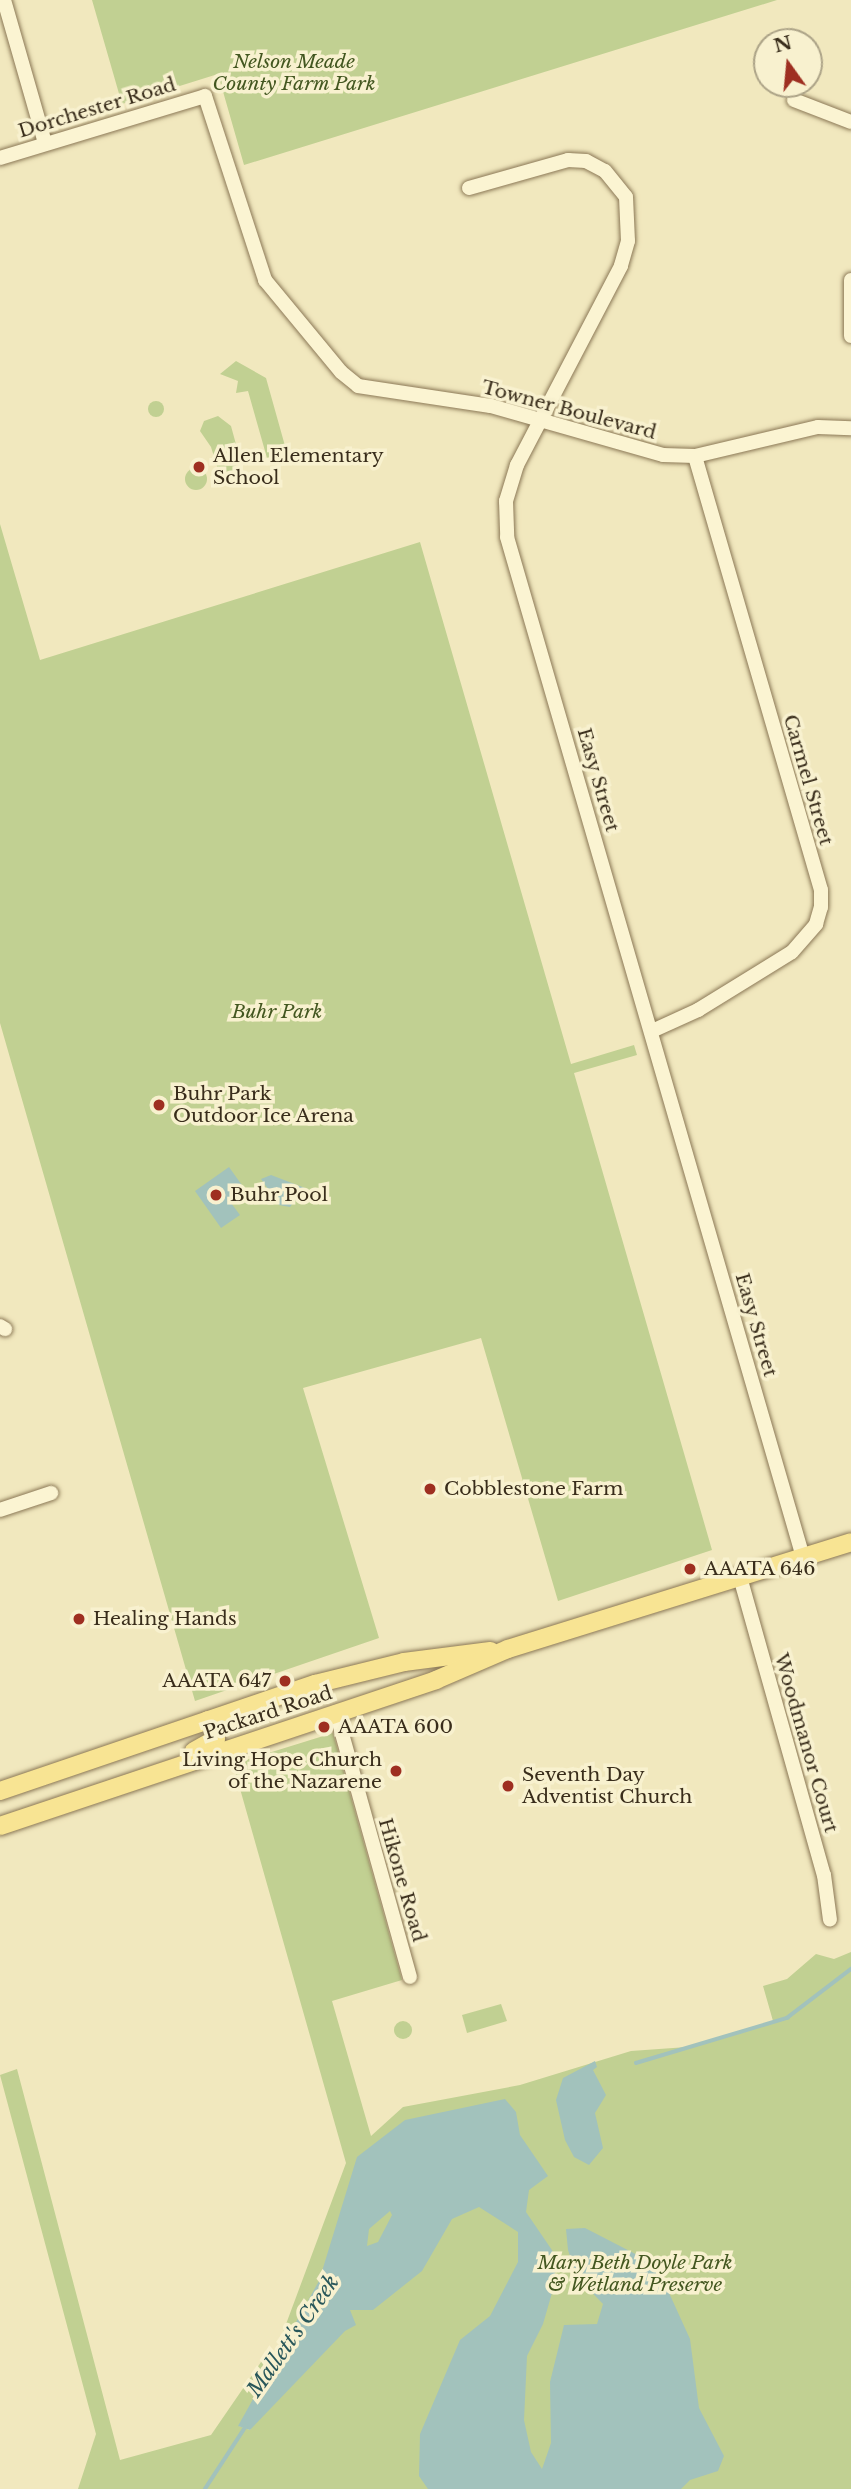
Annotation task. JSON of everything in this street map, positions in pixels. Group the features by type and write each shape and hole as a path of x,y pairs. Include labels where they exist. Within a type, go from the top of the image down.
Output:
{"main road":[{"name":"Packard Road","path":"0,1826 436,1680 508,1649 851,1542"},
{"name":"Packard Road","path":"0,1791 207,1720 361,1672 429,1658 508,1649"},
{"path":"248,1742 280,1722 377,1688 375,1676 361,1672"},
{"path":"117,1786 147,1767 212,1744 217,1730 207,1720"}],"street":[{"path":"2,1 45,144"},
{"name":"Dorchester Road","path":"0,158 205,96"},
{"name":"Towner Boulevard","path":"205,96 262,273 349,380 369,388 491,406 637,451 695,456 794,431 851,427"},
{"path":"794,100 851,122"},
{"name":"Easy Street","path":"469,188 569,160 586,161 605,171 626,197 628,241 621,266 510,482 507,537 803,1557"},
{"path":"851,282 851,336"},
{"name":"Carmel Street","path":"652,1031 698,1010 792,952 816,924 821,907 821,890 695,456"},
{"path":"0,1510 51,1493"},
{"name":"Woodmanor Court","path":"740,1577 824,1875 830,1920"},
{"name":"Hikone Road","path":"335,1712 410,1977"}],"green space":[{"name":"Nelson Meade County Farm Park","path":"92,0 777,0 244,165 218,74 122,104"},
{"path":"236,361 266,378 287,453 267,458 248,391 236,393 238,381 220,374"},
{"path":"156,401 162,403 162,415 156,417 150,415 148,409 150,403"},
{"path":"218,416 231,426 237,448 236,475 221,479 211,447 200,431 204,421"},
{"path":"196,468 204,471 207,479 204,487 196,490 188,487 185,479 188,471"},
{"name":"Buhr Park","path":"0,524 40,660 420,542 571,1064 634,1045 637,1055 574,1073 712,1550 558,1601 481,1338 303,1388 379,1638 195,1701 0,1023"},
{"name":"Mary Beth Doyle Park & Wetland Preserve","path":"333,1733 402,1980 332,2001 371,2136 403,2107 520,2085 631,2051 687,2047 773,2021 763,1986 787,1979 816,1954 834,1959 851,1952 851,2489 78,2489 96,2434 0,2075 17,2069 120,2460 211,2435 270,2349 273,2359 346,2163 233,1764","holes":["273,2366 250,2430 239,2426"]},
{"path":"501,2004 507,2021 467,2033 462,2015"},
{"path":"403,2021 409,2024 412,2030 409,2036 403,2039 397,2036 394,2030 397,2024"}],"water":[{"name":"Buhr Pool","path":"229,1167 244,1188 228,1199 240,1215 221,1228 195,1191"},
{"path":"271,1175 305,1188 290,1207 279,1205 261,1179"},
{"path":"595,2061 597,2067 593,2070 606,2095 595,2113 603,2148 589,2165 574,2157 565,2140 556,2100 563,2078"},
{"path":"505,2099 516,2112 520,2135 548,2176 529,2190 526,2212 556,2256 554,2286 543,2324 527,2356 524,2420 531,2452 542,2469 551,2443 550,2382 564,2325 597,2324 603,2304 577,2277 568,2250 566,2229 585,2228 649,2261 665,2284 690,2339 699,2408 724,2456 718,2471 690,2480 681,2489 428,2489 419,2476 420,2434 460,2340 490,2316 518,2262 518,2232 479,2207 452,2219 422,2271 373,2310 350,2310 356,2325 345,2331 250,2430 238,2426 319,2281 357,2157 405,2120","holes":["390,2211 392,2215 378,2242 367,2246 369,2229"]}],"waterway":[{"name":"Mallett's Creek","path":"636,2063 787,2018 851,1969"},
{"name":"Mallett's Creek","path":"205,2489 246,2426"}],"place":[{"name":"Allen Elementary School","path":"199,467"},
{"name":"Buhr Park Outdoor Ice Arena","path":"159,1105"},
{"name":"Buhr Pool","path":"216,1195"},
{"name":"Cobblestone Farm","path":"430,1489"},
{"name":"AAATA 646","path":"690,1569"},
{"name":"Healing Hands","path":"79,1619"},
{"name":"AAATA 647","path":"285,1681"},
{"name":"AAATA 600","path":"324,1727"},
{"name":"Living Hope Church of the Nazarene","path":"396,1771"},
{"name":"Seventh Day Adventist Church","path":"508,1786"}]}
